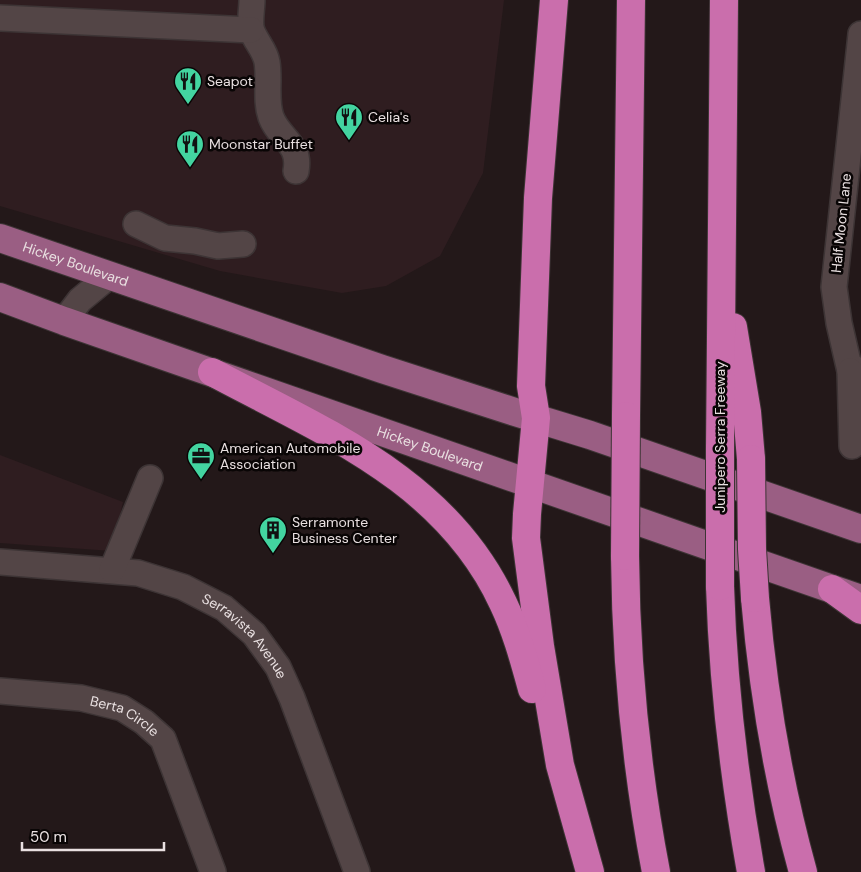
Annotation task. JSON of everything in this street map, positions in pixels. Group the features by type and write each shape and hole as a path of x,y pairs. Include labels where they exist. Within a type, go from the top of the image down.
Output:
{"highway":[{"path":"554,0 538,198 531,386 536,418 526,520 527,548 540,646 560,765 590,872"},
{"path":"630,0 625,556 628,646 636,738 656,872"},
{"name":"Junipero Serra Freeway","path":"724,0 720,586 729,728 737,794 751,872"},
{"path":"722,268 747,412 751,459 754,598 762,674 773,749 803,872"},
{"path":"212,372 353,448 383,467 422,496 450,524 479,560 503,602 519,642 536,705 560,765"},
{"path":"832,589 861,610"}],"main road":[{"name":"Hickey Boulevard","path":"0,238 392,372 590,434 861,529"},
{"name":"Hickey Boulevard","path":"0,297 861,599"}],"street":[{"path":"252,0 251,30 261,46 267,62 271,118 294,148 297,163 296,170"},
{"path":"0,18 251,30"},
{"name":"Half Moon Lane","path":"852,446 856,370 839,323 834,287 861,34"},
{"path":"136,224 165,238 195,241 218,246 242,244"},
{"path":"64,321 80,300 109,276"},
{"path":"112,570 150,478"},
{"name":"Serravista Avenue","path":"0,562 138,573 183,587 224,608 254,634 278,667 292,698 357,872"},
{"name":"Berta Circle","path":"0,691 81,698 122,708 144,722 162,739 213,872"}],"shaded area":[{"path":"0,0 504,0 483,173 440,256 386,286 342,293 220,271 0,206"},
{"path":"0,455 123,502 112,551 0,543"}],"place":[{"name":"Seapot","path":"188,105"},
{"name":"Celia's","path":"349,141"},
{"name":"Moonstar Buffet","path":"190,168"},
{"name":"American Automobile Association","path":"201,480"},
{"name":"Serramonte Business Center","path":"273,554"}]}
